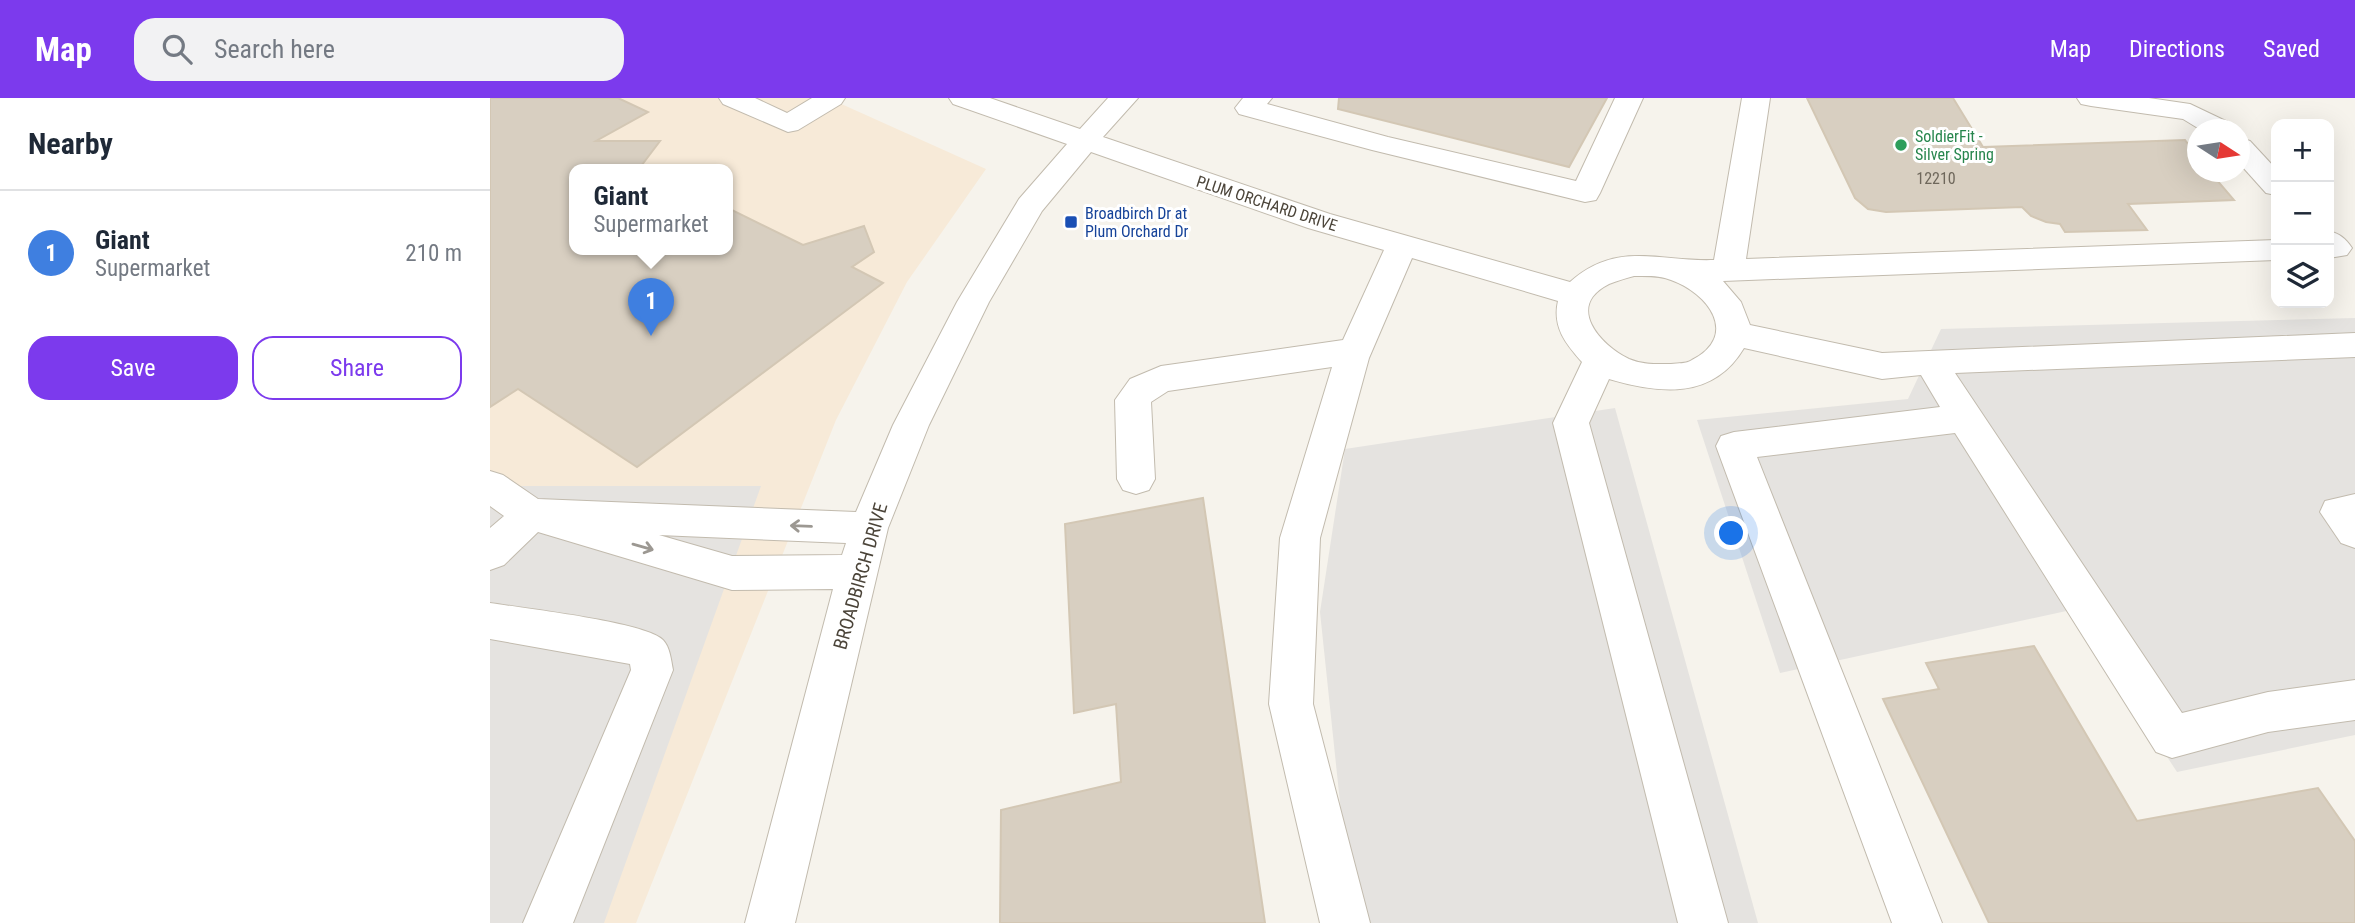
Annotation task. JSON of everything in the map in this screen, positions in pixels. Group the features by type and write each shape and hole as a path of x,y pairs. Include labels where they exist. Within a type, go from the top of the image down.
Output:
{"street":[{"path":"733,98 788,124 831,98"},
{"name":"PLUM ORCHARD DRIVE","path":"963,98 1319,221 1575,295"},
{"name":"BROADBIRCH DRIVE","path":"770,923 869,528 911,425 973,302 1004,250 1076,186 1093,145 1124,98"},
{"name":"BROADBIRCH DRIVE","path":"1093,145 1143,98"},
{"path":"1258,98 1249,108 1382,144 1585,193 1629,98"},
{"path":"1728,270 1756,98"},
{"path":"2091,98 2190,112 2202,119"},
{"path":"2250,159 2272,182"},
{"path":"1345,923 1291,704 1300,538 1355,351 1402,244"},
{"path":"1684,272 2271,250"},
{"path":"1632,265 1659,265 1684,272 1706,283 1723,299 1732,316 1734,334 1724,356 1701,372 1667,379 1632,375 1600,361 1579,340 1570,317 1575,295 1589,280 1608,270 1632,265"},
{"path":"1734,334 1882,366 2355,345"},
{"path":"1136,479 1133,400 1142,388 1161,379 1355,351"},
{"path":"1600,361 1571,423 1703,923"},
{"path":"1931,362 1964,418 2172,737 2268,712 2355,700"},
{"path":"1917,923 1734,446 1964,418"},
{"path":"490,486 531,514 732,573 859,572"},
{"path":"2355,510 2339,512 2355,532"},
{"path":"490,553 531,514 869,528"},
{"path":"490,621 639,647 649,654 652,670 546,922"}],"shaded area":[{"path":"490,98 828,98 986,169 907,282 836,420 636,923 490,923"},
{"path":"2355,318 2355,735 2177,772 2071,610 1780,673 1697,420 1908,399 1941,329"},
{"path":"1615,408 1758,923 1368,923 1343,831 1320,612 1345,449"},
{"path":"490,486 761,486 604,923 490,923"}],"building":[{"path":"490,98 618,98 648,112 596,141 660,141 643,164 569,164 569,255 733,255 733,210 803,245 864,226 874,252 852,267 883,283 637,467 518,389 490,407"},
{"path":"1339,98 1607,98 1569,167 1338,109"},
{"path":"1807,98 1953,98 1983,147 2185,140 2187,182 2219,182 2234,200 2128,204 2147,230 2065,232 2060,224 2031,216 2022,207 1886,212 1868,209 1855,198"},
{"path":"1203,498 1265,923 1000,923 1001,810 1121,782 1116,704 1074,713 1065,524"},
{"path":"2034,646 2137,821 2318,788 2355,841 2355,923 1989,923 1883,699 1939,689 1926,663"}],"place":[{"name":"SoldierFit - Silver Spring","path":"1901,145"},
{"name":"Broadbirch Dr at Plum Orchard Dr","path":"1071,222"},
{"name":"Giant","path":"651,336"}]}
